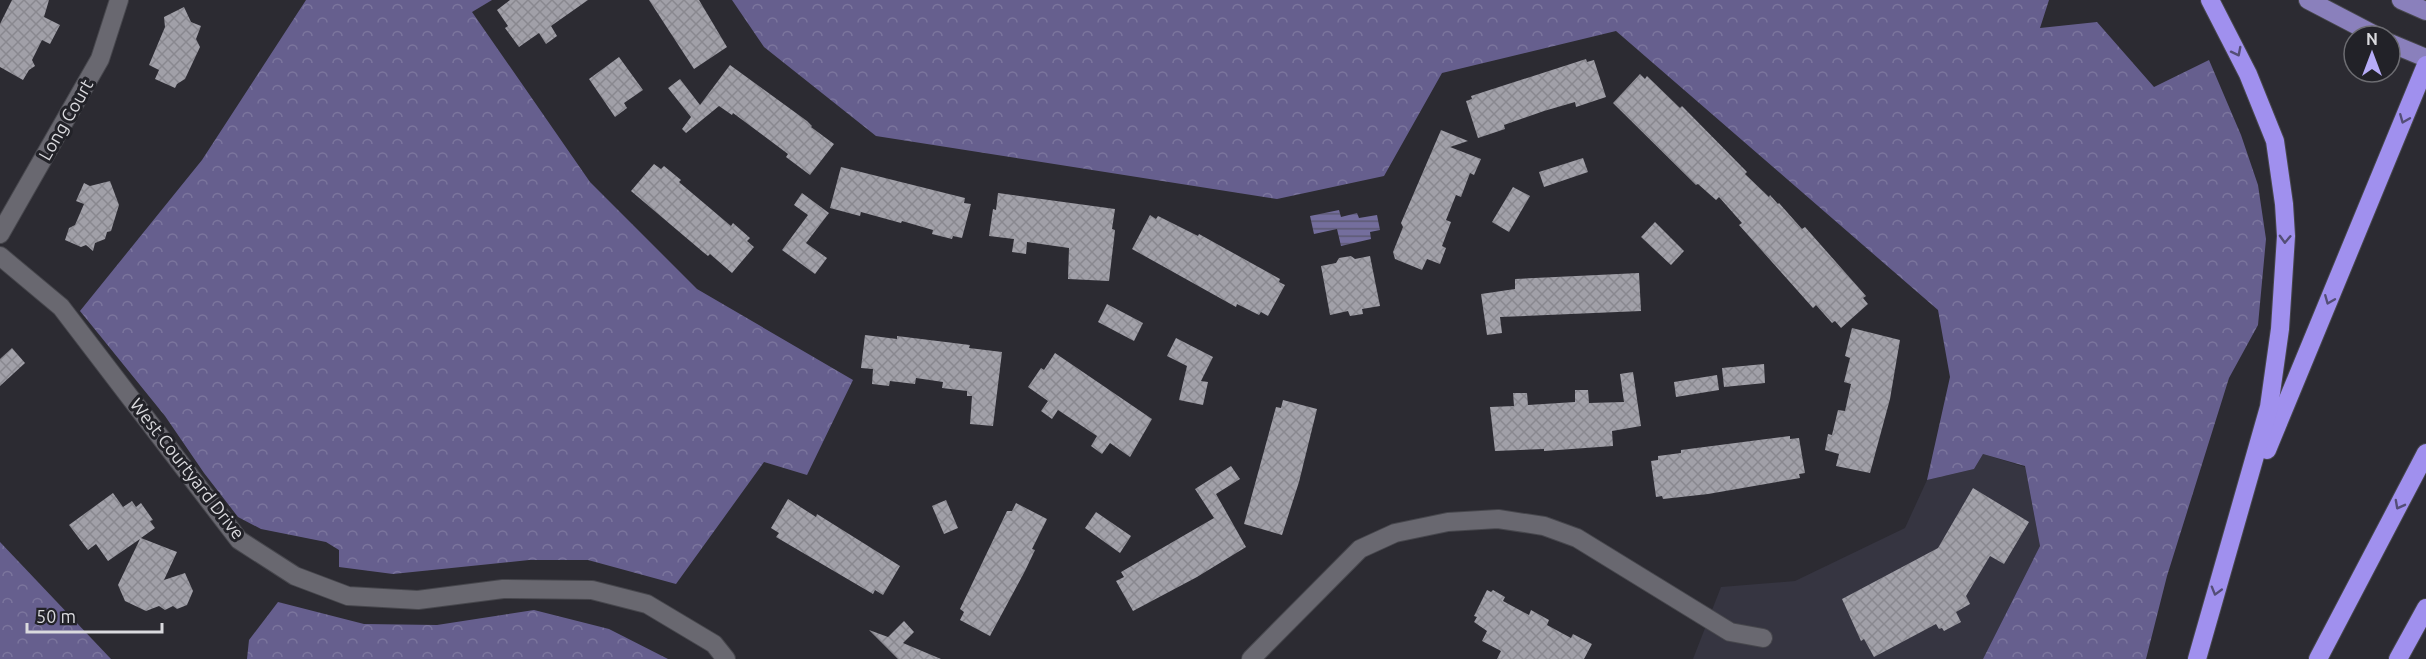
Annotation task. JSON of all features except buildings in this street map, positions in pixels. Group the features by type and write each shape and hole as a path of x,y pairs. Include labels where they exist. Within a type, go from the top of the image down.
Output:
{"highway":[{"path":"2197,659 2269,407 2280,329 2286,236 2284,204 2274,141 2248,74 2210,0"},
{"path":"2232,535 2426,65"},
{"path":"2318,659 2426,453"},
{"path":"2398,659 2426,608"}],"main road":[{"path":"2308,0 2355,24"},
{"path":"2401,0 2426,11"},
{"path":"2402,47 2426,58"}],"street":[{"name":"Long Court","path":"0,234 100,59 118,0"},
{"name":"West Courtyard Drive","path":"0,256 62,307 240,540 295,576 348,596 418,600 503,589 592,590 647,604 714,644 726,659"},
{"path":"1251,659 1360,549 1395,533 1448,522 1498,519 1545,526 1577,538 1730,632 1763,638"}],"shaded area":[{"path":"1339,210 1341,217 1357,213 1359,218 1377,215 1380,230 1370,232 1371,239 1341,246 1337,229 1314,234 1310,216"},
{"path":"1983,454 2025,467 2040,546 1983,659 1693,659 1721,587 1795,581 1905,528 1927,480 1974,469"}],"green space":[{"path":"306,0 492,0 472,12 590,182 697,289 853,380 807,475 764,462 676,584 588,560 529,560 393,574 339,567 339,550 326,542 261,529 238,517 165,416 80,311 202,160"},
{"path":"732,0 2049,0 2040,28 2097,22 2154,87 2209,60 2241,135 2258,185 2266,239 2258,325 2229,378 2167,576 2146,659 1983,659 2040,546 2025,466 1983,454 1974,469 1927,480 1950,377 1938,310 1616,31 1442,73 1384,176 1277,199 876,136 764,47"},
{"path":"0,542 111,659 0,659"},
{"path":"278,602 364,624 437,625 534,610 609,629 668,659 247,659 249,640"}]}
